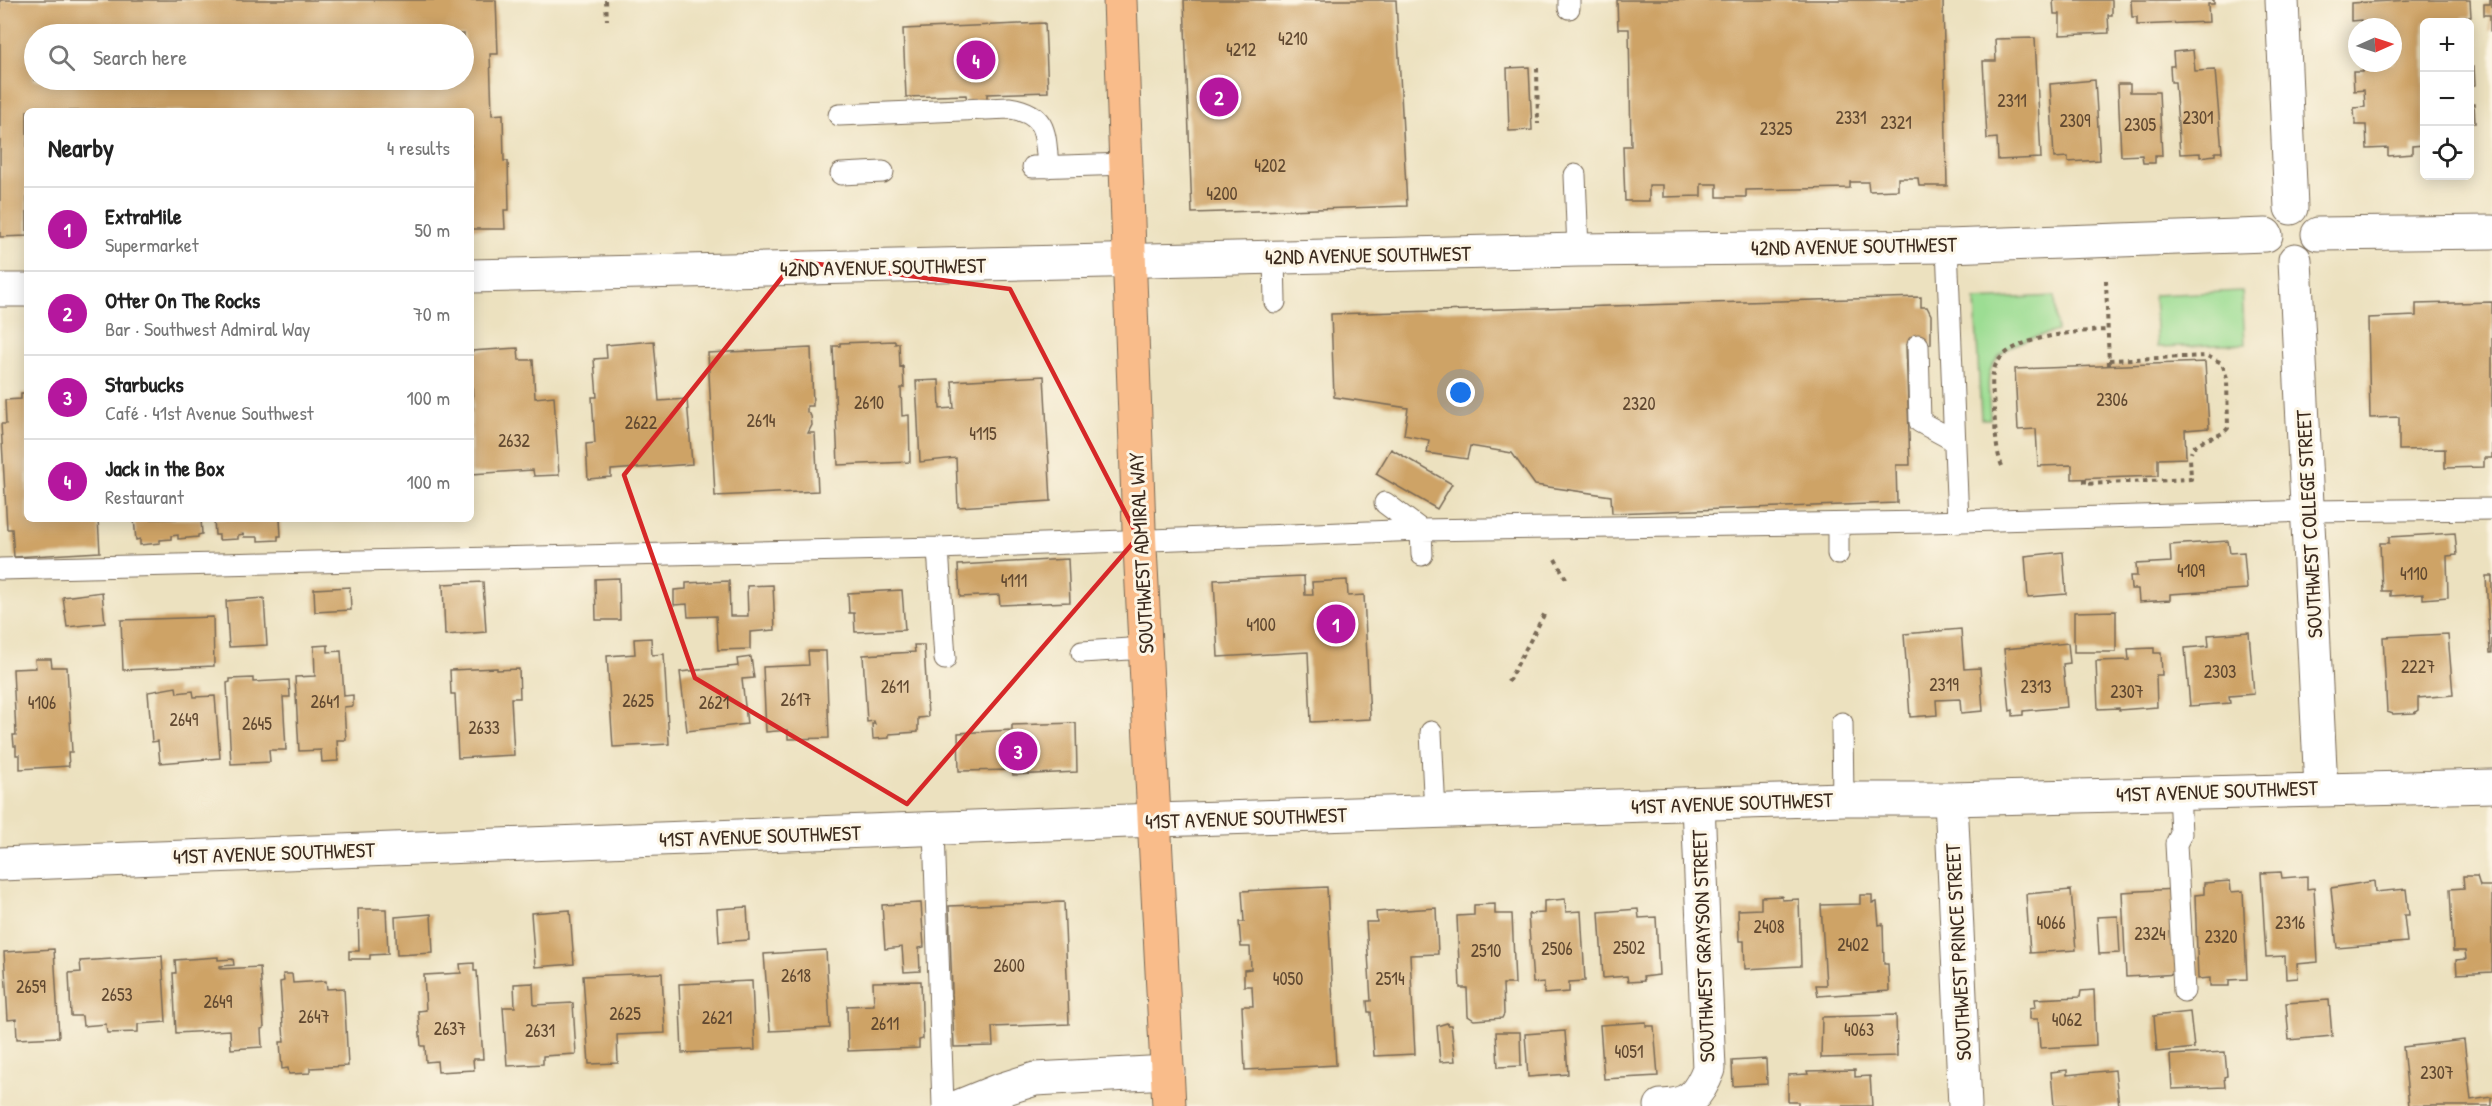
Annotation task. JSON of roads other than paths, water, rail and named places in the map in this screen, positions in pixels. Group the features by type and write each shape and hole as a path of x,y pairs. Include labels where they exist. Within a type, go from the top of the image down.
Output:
{"main road":[{"name":"SOUTHWEST ADMIRAL WAY","path":"1120,0 1140,541 1169,1106"}],"street":[{"path":"2282,0 2291,208"},
{"path":"2291,208 2304,210 2311,216 2316,223 2318,234 2314,248 2309,255 2295,260 2283,260 2275,255 2270,249 2266,236 2268,224 2273,217 2279,211 2291,208"},
{"path":"2318,234 2492,232"},
{"name":"42ND AVENUE SOUTHWEST","path":"474,276 1578,250 1947,246 2266,236"},
{"name":"SOUTHWEST COLLEGE STREET","path":"2295,260 2321,789"},
{"path":"0,290 24,290"},
{"name":"41ST AVENUE SOUTHWEST","path":"0,864 1156,820 1843,799 1951,799 2492,786"},
{"name":"SOUTHWEST PRINCE STREET","path":"1951,799 1965,1106"},
{"name":"SOUTHWEST GRAYSON STREET","path":"1661,1106 1672,1106 1690,1098 1702,1088 1709,1069 1698,804"},
{"path":"960,1106 1035,1079 1167,1072"}],"lane":[{"path":"839,115 1010,108 1023,110 1040,122 1045,132 1041,167 1127,164"},
{"path":"841,174 883,172"},
{"path":"1575,176 1578,250"},
{"path":"1947,246 1958,522"},
{"path":"1274,257 1275,302"},
{"path":"1918,345 1920,422 1955,441"},
{"path":"1385,503 1421,530"},
{"path":"0,568 938,548 1421,530 1958,522 2309,511 2492,509"},
{"path":"1838,524 1838,554"},
{"path":"1421,530 1422,555"},
{"path":"938,548 945,659"},
{"path":"1082,652 1145,648"},
{"path":"1842,723 1843,799"},
{"path":"1431,732 1434,813"},
{"path":"2179,792 2181,834 2176,844 2184,991"},
{"path":"934,829 943,1106"}],"place":[{"name":"Jack in the Box","path":"976,60"},
{"name":"Otter On The Rocks","path":"1219,97"},
{"name":"ExtraMile","path":"1336,624"},
{"name":"Starbucks","path":"1018,751"}]}
